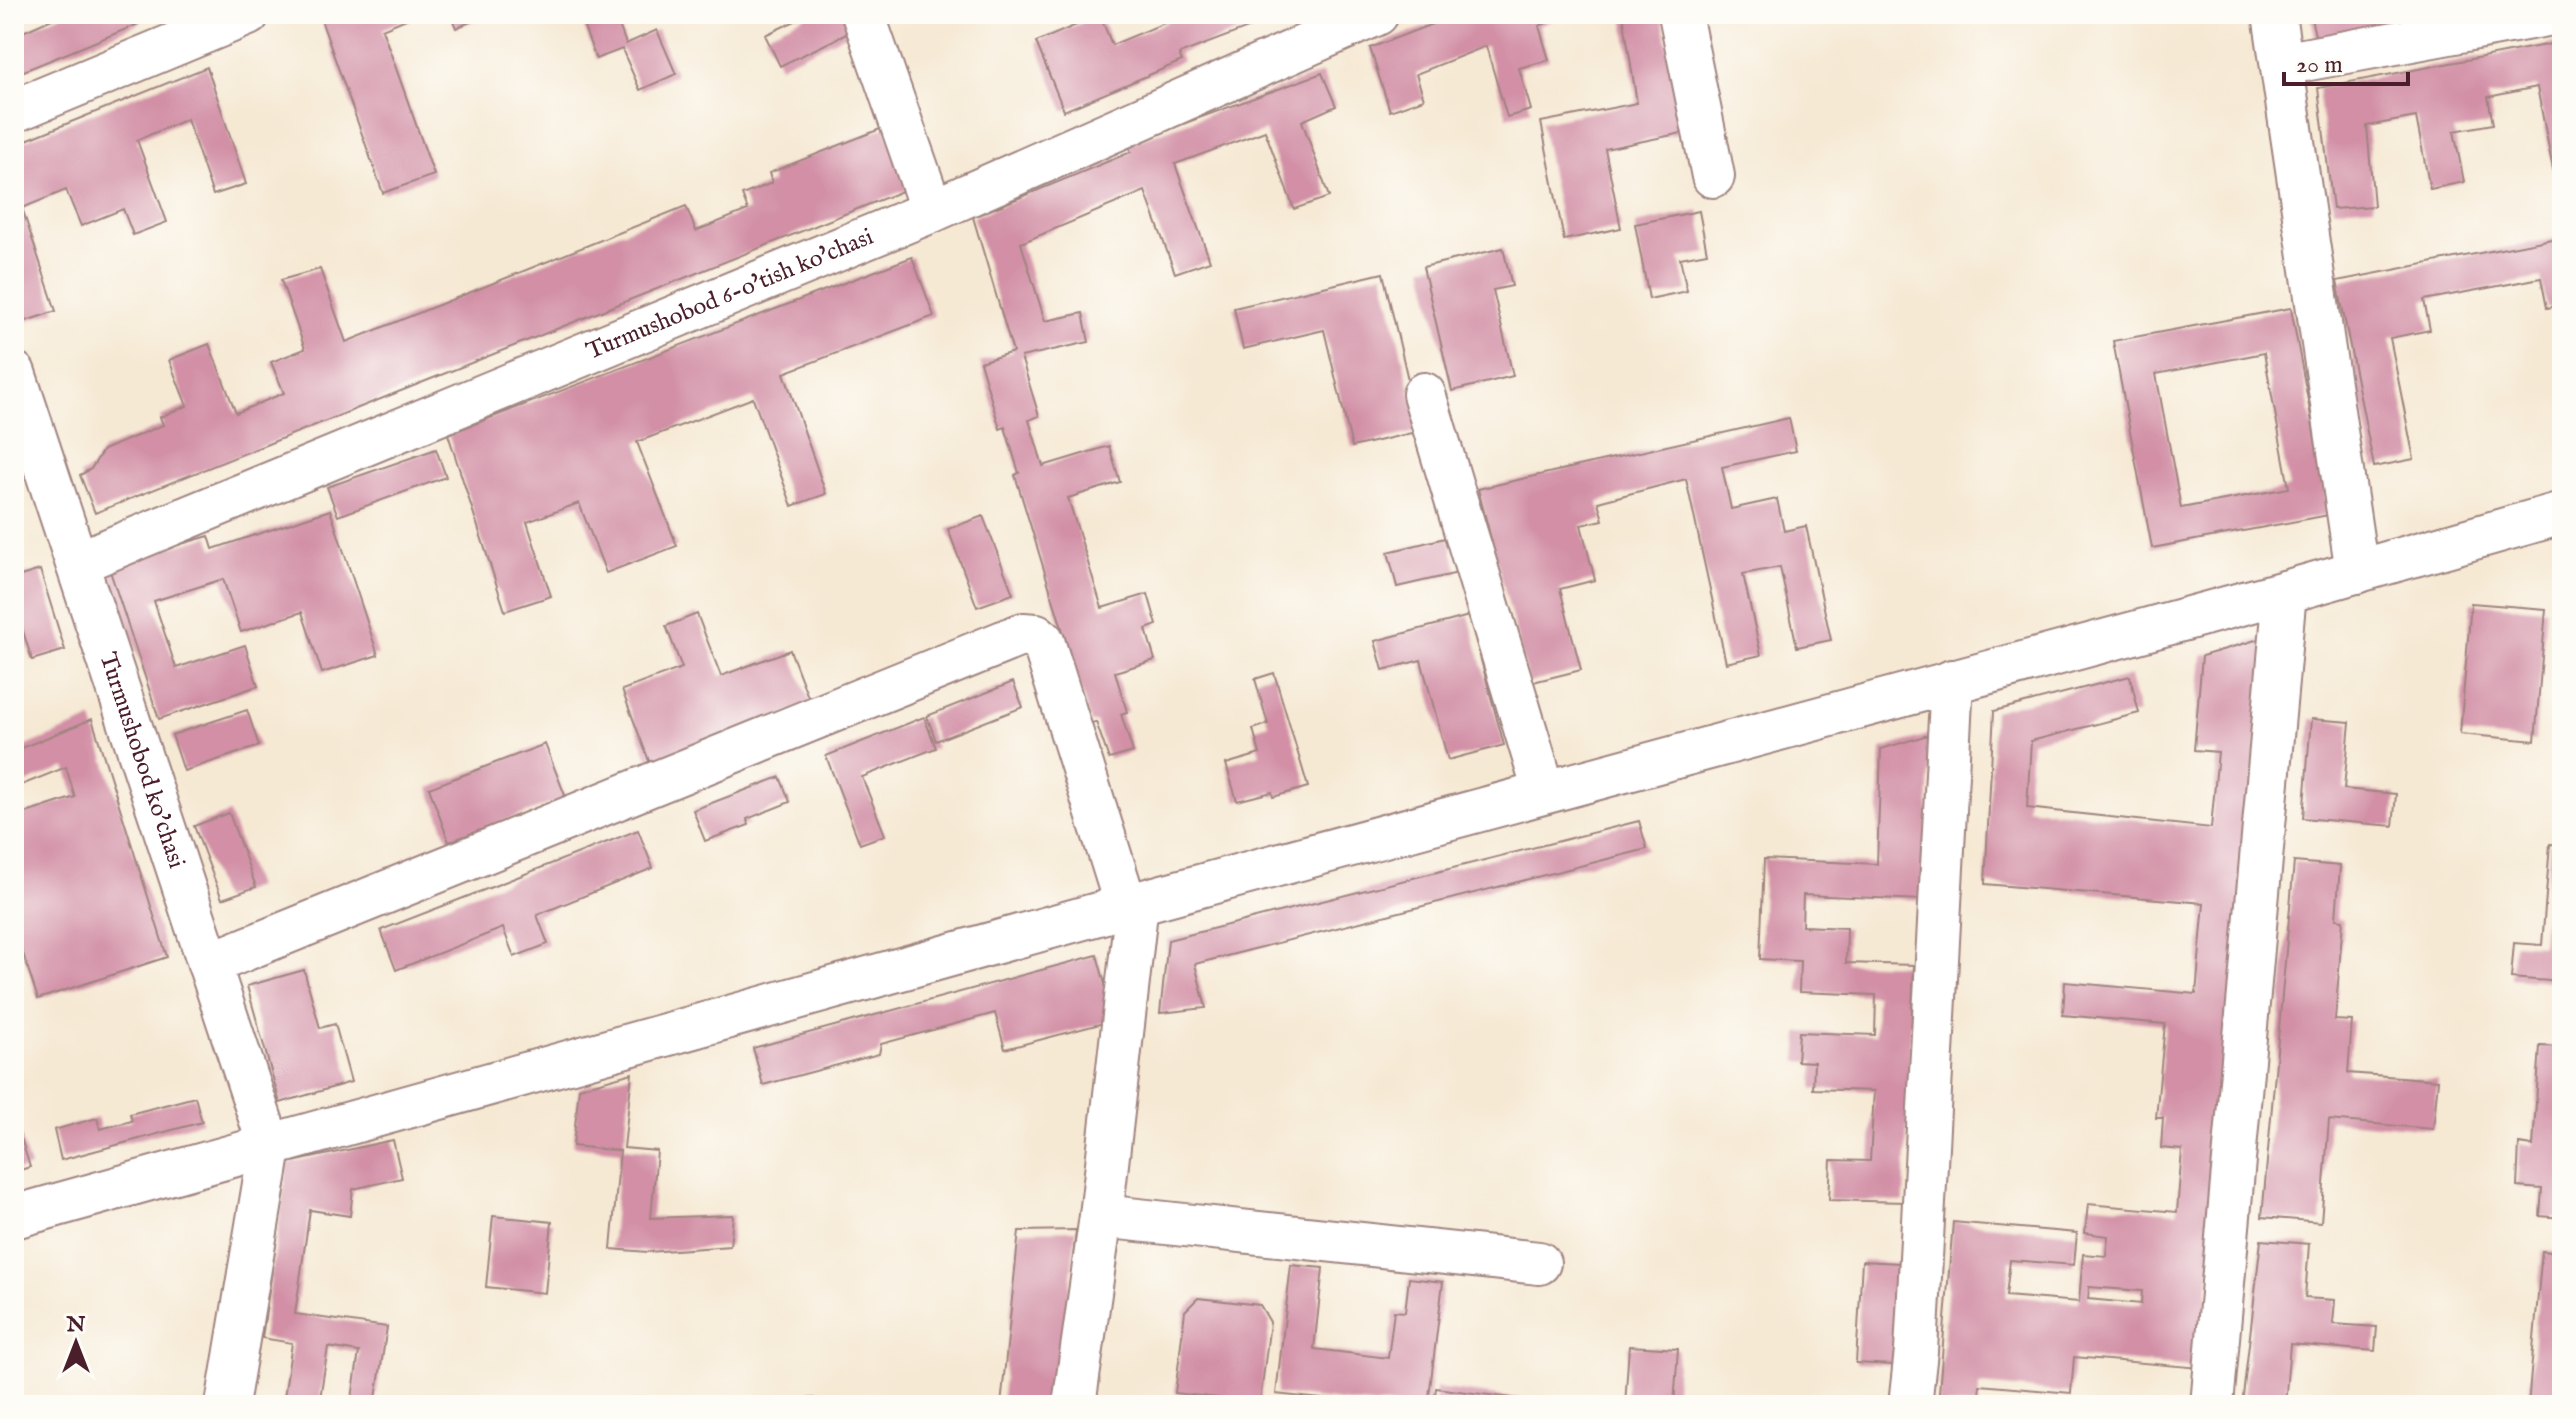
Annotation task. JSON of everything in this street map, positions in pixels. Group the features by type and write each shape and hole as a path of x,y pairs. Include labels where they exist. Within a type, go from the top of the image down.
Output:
{"street":[{"path":"14,111 248,14"},
{"path":"863,14 932,211"},
{"name":"Turmushobod 6-o'tish ko'chasi","path":"77,563 932,211 1377,14"},
{"path":"1680,14 1713,176"},
{"path":"2274,14 2357,572"},
{"path":"2282,64 2552,14"},
{"name":"Turmushobod ko'chasi","path":"14,373 270,1148"},
{"path":"1424,394 1544,791"},
{"path":"14,1217 1544,791 2285,592 2562,513"},
{"path":"2212,1405 2285,592"},
{"path":"209,964 1023,634 1036,635 1043,641 1132,905 1101,1216 1074,1405"},
{"path":"1910,1405 1916,1351 1952,681"},
{"path":"227,1405 270,1148"},
{"path":"1101,1216 1539,1263"}],"building":[{"path":"63,14 137,14 141,23 14,75 14,36"},
{"path":"326,14 418,14 382,29 434,175 383,193 320,17"},
{"path":"450,14 489,14 456,28"},
{"path":"579,14 615,14 626,44 657,30 676,74 640,90 622,49 596,59"},
{"path":"810,14 852,14 859,28 780,66 765,35"},
{"path":"1164,14 1285,14 1179,54 1182,61 1064,111 1036,42 1100,15 1112,45 1167,22"},
{"path":"1458,14 1568,14 1539,26 1549,60 1519,68 1531,110 1507,117 1486,46 1416,74 1424,99 1390,111 1370,48"},
{"path":"1623,14 1662,14 1682,133 1605,149 1621,228 1564,240 1541,122 1637,103"},
{"path":"2310,14 2473,14 2317,44"},
{"path":"2562,42 2562,184 2556,185 2537,87 2488,97 2493,124 2454,131 2464,182 2430,189 2416,117 2367,126 2374,206 2333,209 2318,88"},
{"path":"207,67 246,184 213,195 187,119 137,140 167,222 133,235 123,209 81,226 66,190 22,208 56,311 23,322 14,296 14,145"},
{"path":"1322,73 1336,106 1302,121 1329,197 1294,209 1265,131 1175,164 1210,261 1175,273 1145,191 1021,243 1045,321 1083,313 1089,342 1021,357 1039,416 1029,420 1043,466 1109,446 1120,482 1068,498 1102,608 1148,594 1157,625 1146,629 1155,660 1115,672 1127,712 1121,714 1133,752 1109,759 1096,722 1091,723 1015,475 1019,473 1005,427 1000,429 980,362 1013,352 973,217 1131,152 1128,144"},
{"path":"885,127 910,188 95,513 80,475 91,469 103,450 163,425 160,417 187,406 169,360 209,344 236,413 284,393 271,362 305,349 281,280 320,269 346,342 686,206 696,231 748,210 742,195 772,183 769,173"},
{"path":"1699,211 1707,253 1680,258 1687,291 1649,299 1635,224"},
{"path":"2562,237 2562,305 2547,308 2541,278 2424,300 2430,330 2390,338 2414,459 2374,467 2337,281"},
{"path":"1503,248 1512,286 1493,290 1513,376 1452,391 1423,267"},
{"path":"912,257 934,316 784,373 826,494 792,506 753,398 637,442 677,546 606,573 579,503 527,522 551,596 505,611 448,434"},
{"path":"1383,273 1420,431 1352,447 1324,330 1243,349 1234,308"},
{"path":"2291,308 2329,515 2152,548 2113,341","holes":["2264,353 2289,488 2181,508 2156,374"]},
{"path":"1789,418 1796,451 1722,467 1731,509 1777,499 1784,531 1806,526 1831,640 1797,647 1780,567 1743,574 1761,655 1726,663 1686,479 1598,502 1603,520 1581,525 1595,580 1560,589 1581,670 1529,683 1478,489"},
{"path":"436,449 446,477 338,516 327,487"},
{"path":"330,510 378,655 322,673 302,612 241,632 223,579 154,601 176,668 245,645 258,686 159,719 108,565 209,536 213,549"},
{"path":"983,516 1013,594 977,607 948,529"},
{"path":"1449,537 1458,573 1397,587 1388,552"},
{"path":"40,570 65,650 32,660 17,612 14,613 14,578"},
{"path":"2471,603 2546,609 2535,741 2460,734"},
{"path":"697,614 721,676 790,650 811,705 651,766 622,690 682,668 666,626"},
{"path":"1469,616 1504,745 1448,760 1421,660 1383,670 1375,641"},
{"path":"2266,637 2201,1368 2074,1357 2071,1393 1980,1385 1978,1405 1938,1405 1953,1222 2077,1233 2074,1265 2010,1260 2006,1296 2079,1302 2083,1254 2106,1256 2108,1236 2085,1233 2088,1204 2177,1212 2182,1150 2161,1148 2163,1118 2156,1118 2165,1024 2063,1015 2065,982 2196,994 2204,903 1985,884 1994,711 2130,676 2139,713 2031,741 2027,808 2211,828 2218,752 2194,750 2202,656","holes":["2089,1287 2142,1291 2141,1304 2088,1299"]},
{"path":"1274,673 1308,787 1273,797 1272,792 1237,801 1226,764 1260,754 1253,729 1268,724 1255,679"},
{"path":"1013,682 1023,707 936,741 927,716"},
{"path":"247,710 259,746 184,771 172,735"},
{"path":"924,717 936,748 862,777 885,835 860,844 826,756"},
{"path":"92,719 167,957 38,999 14,926 14,817 75,797 66,767 14,788 14,751"},
{"path":"2311,719 2350,722 2344,789 2396,794 2393,826 2303,818"},
{"path":"1931,734 1925,900 1803,895 1802,926 1847,928 1846,963 1914,965 1904,1202 1829,1200 1831,1160 1870,1161 1874,1091 1813,1089 1814,1062 1797,1061 1799,1032 1875,1035 1876,995 1799,992 1800,961 1760,959 1764,859 1877,864 1881,749"},
{"path":"545,744 566,798 449,842 429,788"},
{"path":"780,777 790,802 747,819 749,825 705,841 693,810"},
{"path":"229,813 256,887 222,899 194,826"},
{"path":"1639,821 1647,849 1195,964 1206,1008 1160,1013 1168,940"},
{"path":"638,830 653,868 537,915 548,944 514,957 503,928 396,970 381,930"},
{"path":"2550,844 2562,845 2562,982 2511,978 2514,943 2542,945"},
{"path":"2294,862 2340,866 2336,919 2343,920 2335,1020 2352,1021 2348,1073 2438,1080 2433,1129 2329,1120 2321,1222 2262,1217"},
{"path":"1097,955 1115,1020 1005,1049 995,1013 881,1044 879,1054 763,1085 753,1048"},
{"path":"304,970 320,1028 335,1024 351,1082 280,1103 247,986"},
{"path":"2540,1046 2562,1047 2562,1218 2540,1216 2542,1189 2517,1187 2519,1144 2533,1146"},
{"path":"632,1073 624,1148 657,1151 651,1218 733,1215 730,1246 648,1252 611,1249 620,1151 573,1146 579,1088"},
{"path":"195,1097 202,1122 61,1160 54,1130 97,1118 100,1129 132,1121 130,1114"},
{"path":"14,1116 30,1167 14,1172"},
{"path":"393,1140 402,1178 353,1189 350,1216 310,1210 295,1314 387,1327 375,1405 351,1405 359,1352 328,1347 319,1405 283,1405 292,1343 262,1338 288,1163"},
{"path":"493,1216 552,1222 545,1293 486,1287"},
{"path":"1076,1230 1057,1405 1001,1405 1019,1231"},
{"path":"2261,1240 2309,1244 2305,1298 2335,1300 2333,1324 2377,1327 2375,1351 2290,1344 2285,1405 2242,1405"},
{"path":"2542,1251 2562,1253 2562,1405 2528,1405"},
{"path":"1862,1261 1899,1263 1894,1365 1856,1363"},
{"path":"1291,1265 1323,1268 1314,1349 1388,1358 1394,1311 1405,1312 1409,1278 1443,1282 1428,1405 1376,1405 1276,1394"},
{"path":"1198,1298 1260,1305 1270,1322 1260,1403 1175,1393 1185,1311"},
{"path":"1629,1346 1678,1349 1674,1405 1625,1405"},
{"path":"1436,1388 1528,1400 1527,1405 1434,1405"},
{"path":"814,1398 814,1405 732,1403"},
{"path":"582,1400 647,1402 647,1405 582,1405"}]}
